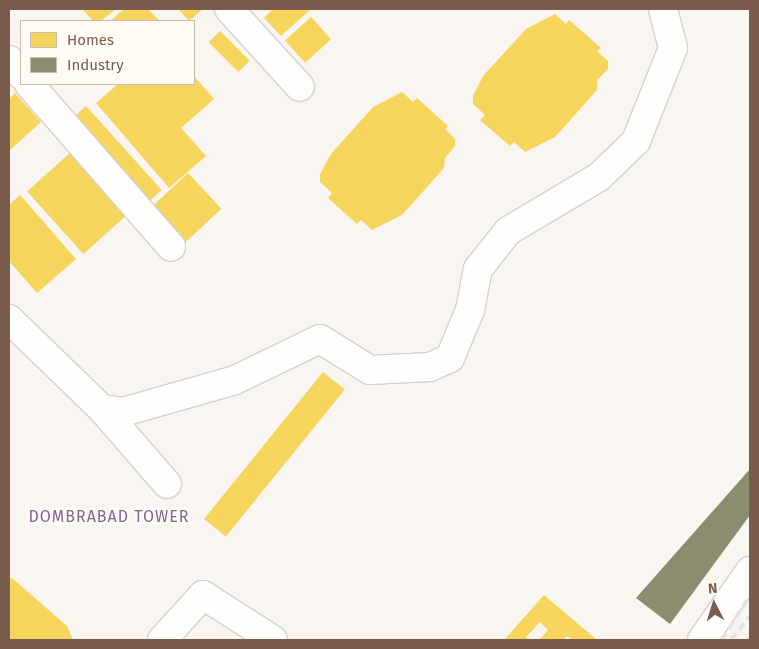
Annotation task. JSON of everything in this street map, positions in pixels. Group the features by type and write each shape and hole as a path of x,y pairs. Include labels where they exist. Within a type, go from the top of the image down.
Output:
{"street":[{"path":"229,9 300,86"},
{"path":"102,409 123,412 235,380 320,339 370,370 430,367 450,358 470,310 478,269 508,231 599,177 636,140 673,48 663,9"},
{"path":"9,60 20,74"},
{"path":"30,85 171,247"},
{"path":"9,319 102,409 167,484"},
{"path":"702,640 750,571"},
{"path":"162,640 203,595 273,640"}],"building: Homes":[{"path":"82,9 116,9 102,20 92,20"},
{"path":"124,9 148,9 159,20 111,20"},
{"path":"178,9 203,9 190,20"},
{"path":"273,9 311,9 281,36 264,18"},
{"path":"555,14 566,24 569,20 601,48 597,51 608,61 608,69 597,80 597,90 555,137 525,152 514,142 510,146 480,120 485,115 473,104 473,96 483,76 526,29"},
{"path":"311,17 331,39 305,63 285,40"},
{"path":"220,31 250,61 238,72 209,42"},
{"path":"195,77 214,99 181,128 206,156 169,188 96,103 117,85 195,85"},
{"path":"402,92 413,102 417,98 448,126 445,129 455,139 455,146 445,158 444,168 402,215 372,230 361,220 357,224 328,198 332,193 320,182 320,174 331,154 373,107"},
{"path":"15,93 41,122 9,151 9,99"},
{"path":"86,106 162,190 147,203 72,119"},
{"path":"71,152 127,214 83,254 27,191"},
{"path":"188,173 221,209 183,244 150,208"},
{"path":"20,195 76,259 37,293 9,261 9,205"},
{"path":"323,372 345,390 226,537 204,519"},
{"path":"12,578 67,626 73,640 9,640 9,579"},
{"path":"544,595 597,640 572,640 567,636 563,640 539,640 548,630 540,622 526,637 529,640 504,640"}],"building: Industry":[{"path":"750,469 750,515 670,624 636,598"}],"railway":[{"path":"722,640 750,595"},
{"path":"731,640 750,616"}],"district":[{"name":"DOMBRABAD TOWER","path":"109,517"}]}
